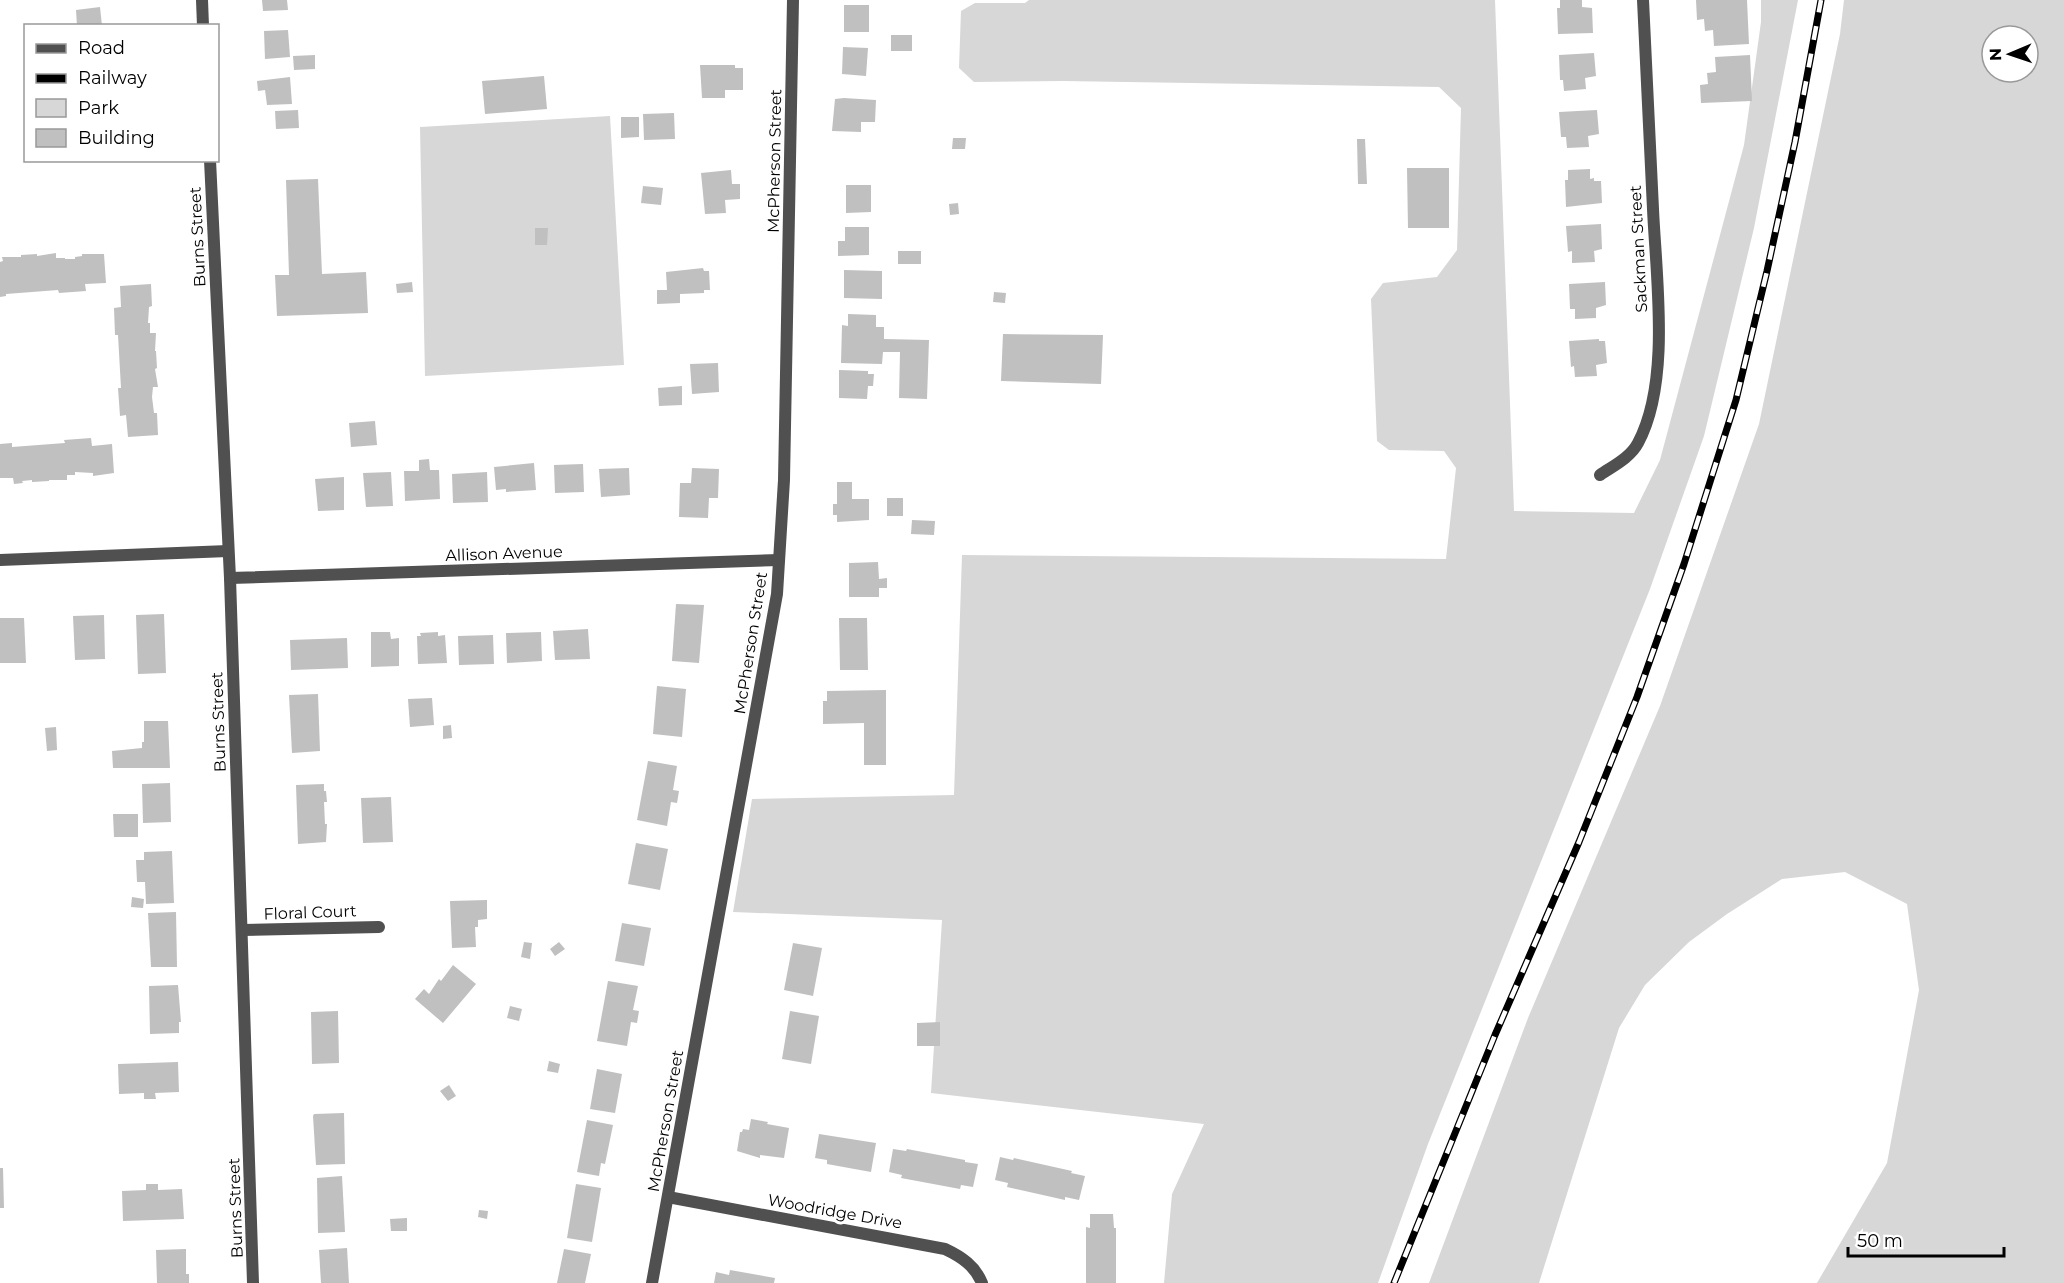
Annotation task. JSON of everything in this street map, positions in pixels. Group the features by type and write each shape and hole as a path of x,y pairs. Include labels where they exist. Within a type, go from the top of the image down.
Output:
{"street":[{"path":"202,0 203,24"},
{"name":"McPherson Street","path":"652,1283 771,627 780,560 785,458 794,0"},
{"name":"Sackman Street","path":"1600,475 1629,455 1638,443 1651,407 1657,368 1658,316 1643,0"},
{"name":"Burns Street","path":"210,162 230,578 253,1283"},
{"path":"0,560 228,551"},
{"name":"Allison Avenue","path":"230,578 780,560"},
{"name":"Floral Court","path":"242,930 379,927"},
{"name":"Woodridge Drive","path":"668,1197 945,1249 962,1257 978,1272 982,1283"}],"green space":[{"path":"1029,0 1495,0 1514,511 1634,513 1660,460 1744,145 1761,22 1761,0 1798,0 1754,228 1704,436 1650,589 1428,1144 1378,1283 1164,1283 1172,1194 1204,1124 931,1093 942,920 733,912 752,799 954,795 962,555 1446,559 1456,468 1444,451 1389,450 1377,441 1371,299 1383,283 1437,277 1457,250 1461,108 1439,87 1063,81 974,82 959,68 961,11 975,3 1025,3"},
{"path":"1844,0 2064,0 2064,1283 1817,1283 1887,1163 1919,990 1907,904 1845,872 1782,879 1727,914 1689,942 1645,985 1619,1028 1539,1283 1429,1283 1528,1018 1660,706 1759,424 1840,34"},
{"path":"610,116 624,365 425,376 420,127"}],"building":[{"path":"262,0 287,0 288,10 263,11"},
{"path":"1560,0 1582,0 1582,7 1592,8 1593,33 1558,34 1557,8 1560,8"},
{"path":"1696,0 1747,0 1749,44 1714,46 1713,30 1705,31 1704,19 1697,20"},
{"path":"844,5 869,5 869,32 844,32"},
{"path":"100,7 102,24 77,24 76,10"},
{"path":"288,30 290,57 265,59 264,31"},
{"path":"891,35 912,35 912,51 891,51"},
{"path":"843,47 868,48 866,76 842,74"},
{"path":"1594,53 1596,76 1585,78 1586,89 1564,91 1563,80 1560,80 1559,55"},
{"path":"315,55 315,69 294,70 293,56"},
{"path":"1750,55 1752,101 1701,103 1700,85 1708,84 1707,73 1716,72 1715,57"},
{"path":"700,65 735,65 735,68 743,68 743,90 725,90 725,98 702,98"},
{"path":"544,76 547,109 485,114 482,81"},
{"path":"290,77 292,104 267,105 265,90 258,91 257,81"},
{"path":"835,99 876,100 875,122 861,122 861,132 832,131"},
{"path":"298,110 299,128 276,129 275,111"},
{"path":"1597,110 1599,134 1588,136 1589,147 1567,148 1566,137 1561,137 1559,112"},
{"path":"674,113 675,139 644,140 643,114"},
{"path":"621,117 639,117 639,137 621,138"},
{"path":"953,138 966,138 965,149 952,149"},
{"path":"1357,139 1365,139 1367,184 1358,184"},
{"path":"1407,168 1449,168 1449,228 1408,228"},
{"path":"1590,169 1590,179 1601,181 1602,203 1566,207 1565,180 1568,180 1568,170"},
{"path":"731,170 732,184 740,184 740,199 725,200 726,213 705,214 701,173"},
{"path":"318,179 322,274 366,272 368,313 277,316 275,275 289,275 286,180"},
{"path":"846,185 871,185 871,212 846,213"},
{"path":"643,186 663,188 661,205 641,203"},
{"path":"958,203 959,214 950,215 949,204"},
{"path":"1601,224 1602,249 1594,251 1595,262 1572,263 1572,251 1568,252 1566,226"},
{"path":"845,227 869,227 869,255 838,256 838,241 845,241"},
{"path":"535,228 548,228 547,245 535,245"},
{"path":"898,251 921,251 921,264 898,264"},
{"path":"56,253 56,258 65,259 75,259 82,254 104,254 106,283 85,284 86,291 59,293 58,290 6,294 0,297 2,257"},
{"path":"703,268 704,271 709,271 710,290 704,290 704,293 680,294 680,303 657,304 657,290 667,290 666,272"},
{"path":"844,270 882,271 882,299 844,298"},
{"path":"412,282 413,292 397,293 396,284"},
{"path":"1605,282 1606,305 1596,308 1596,318 1575,319 1575,309 1570,309 1569,284"},
{"path":"151,284 152,306 149,307 148,323 150,323 150,333 156,333 157,368 155,369 158,387 153,387 152,397 154,413 157,413 158,435 128,437 126,415 120,416 118,388 121,388 114,308 121,307 120,286"},
{"path":"994,292 1006,293 1005,303 993,302"},
{"path":"848,314 876,315 876,327 884,327 884,339 929,340 927,399 899,398 900,352 883,352 882,364 841,363 842,325 848,326"},
{"path":"1003,334 1103,335 1101,384 1001,381"},
{"path":"1599,339 1599,341 1605,341 1607,363 1596,365 1597,376 1575,377 1574,366 1571,367 1569,341"},
{"path":"718,363 719,392 692,394 690,364"},
{"path":"839,370 868,371 868,374 874,374 873,386 868,386 867,399 839,398"},
{"path":"682,386 682,405 659,406 658,388"},
{"path":"375,421 377,445 351,447 349,423"},
{"path":"91,438 92,446 112,444 114,473 93,476 93,473 75,472 75,475 67,475 67,480 32,482 32,480 14,484 13,478 0,478 0,444 12,443 12,447 65,443 64,440"},
{"path":"429,459 430,470 439,470 440,499 405,501 404,471 419,471 419,460"},
{"path":"534,463 536,490 506,492 506,489 496,490 494,467"},
{"path":"583,464 584,492 555,493 554,465"},
{"path":"629,468 630,495 601,497 599,469"},
{"path":"692,468 719,469 718,498 709,498 708,518 679,517 680,483 691,483"},
{"path":"391,472 393,506 366,507 363,473"},
{"path":"487,472 488,502 453,503 452,474"},
{"path":"344,477 344,510 318,511 315,479"},
{"path":"837,482 852,482 852,499 869,499 869,520 837,522 837,515 833,515 833,504 837,504"},
{"path":"887,498 903,498 903,516 887,516"},
{"path":"912,520 935,521 934,535 911,534"},
{"path":"878,562 879,579 887,578 887,588 879,588 879,597 849,597 849,563"},
{"path":"676,604 704,605 699,663 672,661"},
{"path":"164,614 166,673 138,674 136,615"},
{"path":"104,615 105,659 75,660 73,616"},
{"path":"0,618 24,618 26,663 0,663"},
{"path":"839,618 867,618 868,670 840,670"},
{"path":"588,629 590,659 555,660 553,631"},
{"path":"371,632 390,632 391,639 399,638 399,666 371,667"},
{"path":"438,632 438,636 445,635 447,663 418,664 417,636 421,636 420,633"},
{"path":"541,632 542,661 507,663 506,633"},
{"path":"493,635 494,664 459,665 458,636"},
{"path":"347,638 348,668 291,670 290,640"},
{"path":"657,686 686,689 682,737 653,734"},
{"path":"886,690 886,765 864,765 864,723 823,724 823,701 827,701 827,691"},
{"path":"318,694 320,751 292,753 289,695"},
{"path":"432,698 434,725 410,727 408,699"},
{"path":"144,721 168,721 170,768 113,768 112,751 142,748"},
{"path":"451,725 452,738 443,739 443,726"},
{"path":"56,727 57,750 47,751 45,728"},
{"path":"648,761 677,766 673,790 679,791 677,803 671,802 667,826 637,820"},
{"path":"170,783 171,822 143,823 142,784"},
{"path":"324,784 327,802 324,802 325,824 327,824 326,842 298,844 296,785"},
{"path":"391,797 393,842 363,843 361,798"},
{"path":"113,814 138,814 138,837 114,837"},
{"path":"636,843 668,849 660,890 628,884"},
{"path":"172,851 174,903 146,904 145,882 137,882 136,860 144,860 144,852"},
{"path":"132,897 144,899 143,908 131,907"},
{"path":"487,900 487,919 478,920 478,927 475,927 476,947 452,948 450,901"},
{"path":"176,912 177,967 151,967 148,913"},
{"path":"622,923 651,928 644,966 615,961"},
{"path":"524,942 532,943 530,959 521,957"},
{"path":"559,942 565,949 555,956 550,949"},
{"path":"793,943 822,948 813,996 784,990"},
{"path":"453,965 476,984 443,1023 415,999 424,989 429,994 439,979 441,981"},
{"path":"608,981 638,986 633,1010 639,1011 637,1023 631,1022 627,1046 597,1041"},
{"path":"178,985 181,1022 179,1022 179,1033 150,1034 149,986"},
{"path":"510,1006 522,1009 519,1021 507,1018"},
{"path":"338,1011 339,1063 312,1064 311,1012"},
{"path":"790,1011 819,1016 811,1064 782,1059"},
{"path":"940,1022 940,1046 917,1046 917,1023"},
{"path":"549,1061 560,1064 558,1073 547,1071"},
{"path":"178,1062 179,1092 155,1093 156,1099 144,1099 144,1093 119,1094 118,1064"},
{"path":"597,1069 622,1074 615,1113 590,1109"},
{"path":"449,1085 456,1096 448,1101 440,1091"},
{"path":"344,1113 345,1164 316,1165 314,1114"},
{"path":"751,1119 789,1128 784,1158 760,1155 760,1158 737,1151 740,1132 743,1129 749,1130"},
{"path":"587,1120 613,1125 605,1164 601,1163 599,1176 577,1172"},
{"path":"819,1134 876,1143 871,1172 827,1164 827,1160 815,1158"},
{"path":"893,1149 906,1151 907,1149 978,1164 973,1187 961,1185 960,1189 901,1178 902,1175 889,1172"},
{"path":"1000,1157 1013,1160 1014,1158 1085,1176 1079,1200 1065,1197 1065,1200 1007,1187 1008,1183 995,1180"},
{"path":"0,1168 3,1168 4,1208 0,1208"},
{"path":"342,1176 345,1232 318,1233 317,1178"},
{"path":"146,1184 158,1184 158,1190 182,1189 184,1219 123,1221 122,1191 146,1190"},
{"path":"576,1184 601,1188 592,1242 567,1238"},
{"path":"479,1210 488,1211 487,1219 478,1217"},
{"path":"1090,1214 1113,1214 1114,1228 1116,1228 1116,1283 1086,1283 1086,1227 1090,1228"},
{"path":"407,1218 407,1231 391,1231 390,1219"},
{"path":"347,1248 349,1283 321,1283 319,1250"},
{"path":"186,1249 186,1274 189,1274 189,1283 157,1283 156,1250"},
{"path":"564,1249 591,1254 585,1283 557,1283"},
{"path":"730,1270 775,1278 774,1283 714,1283 716,1272 729,1275"}],"railway":[{"path":"1394,1283 1495,1035 1579,842 1637,697 1684,564 1736,400 1795,142 1821,0"}]}
